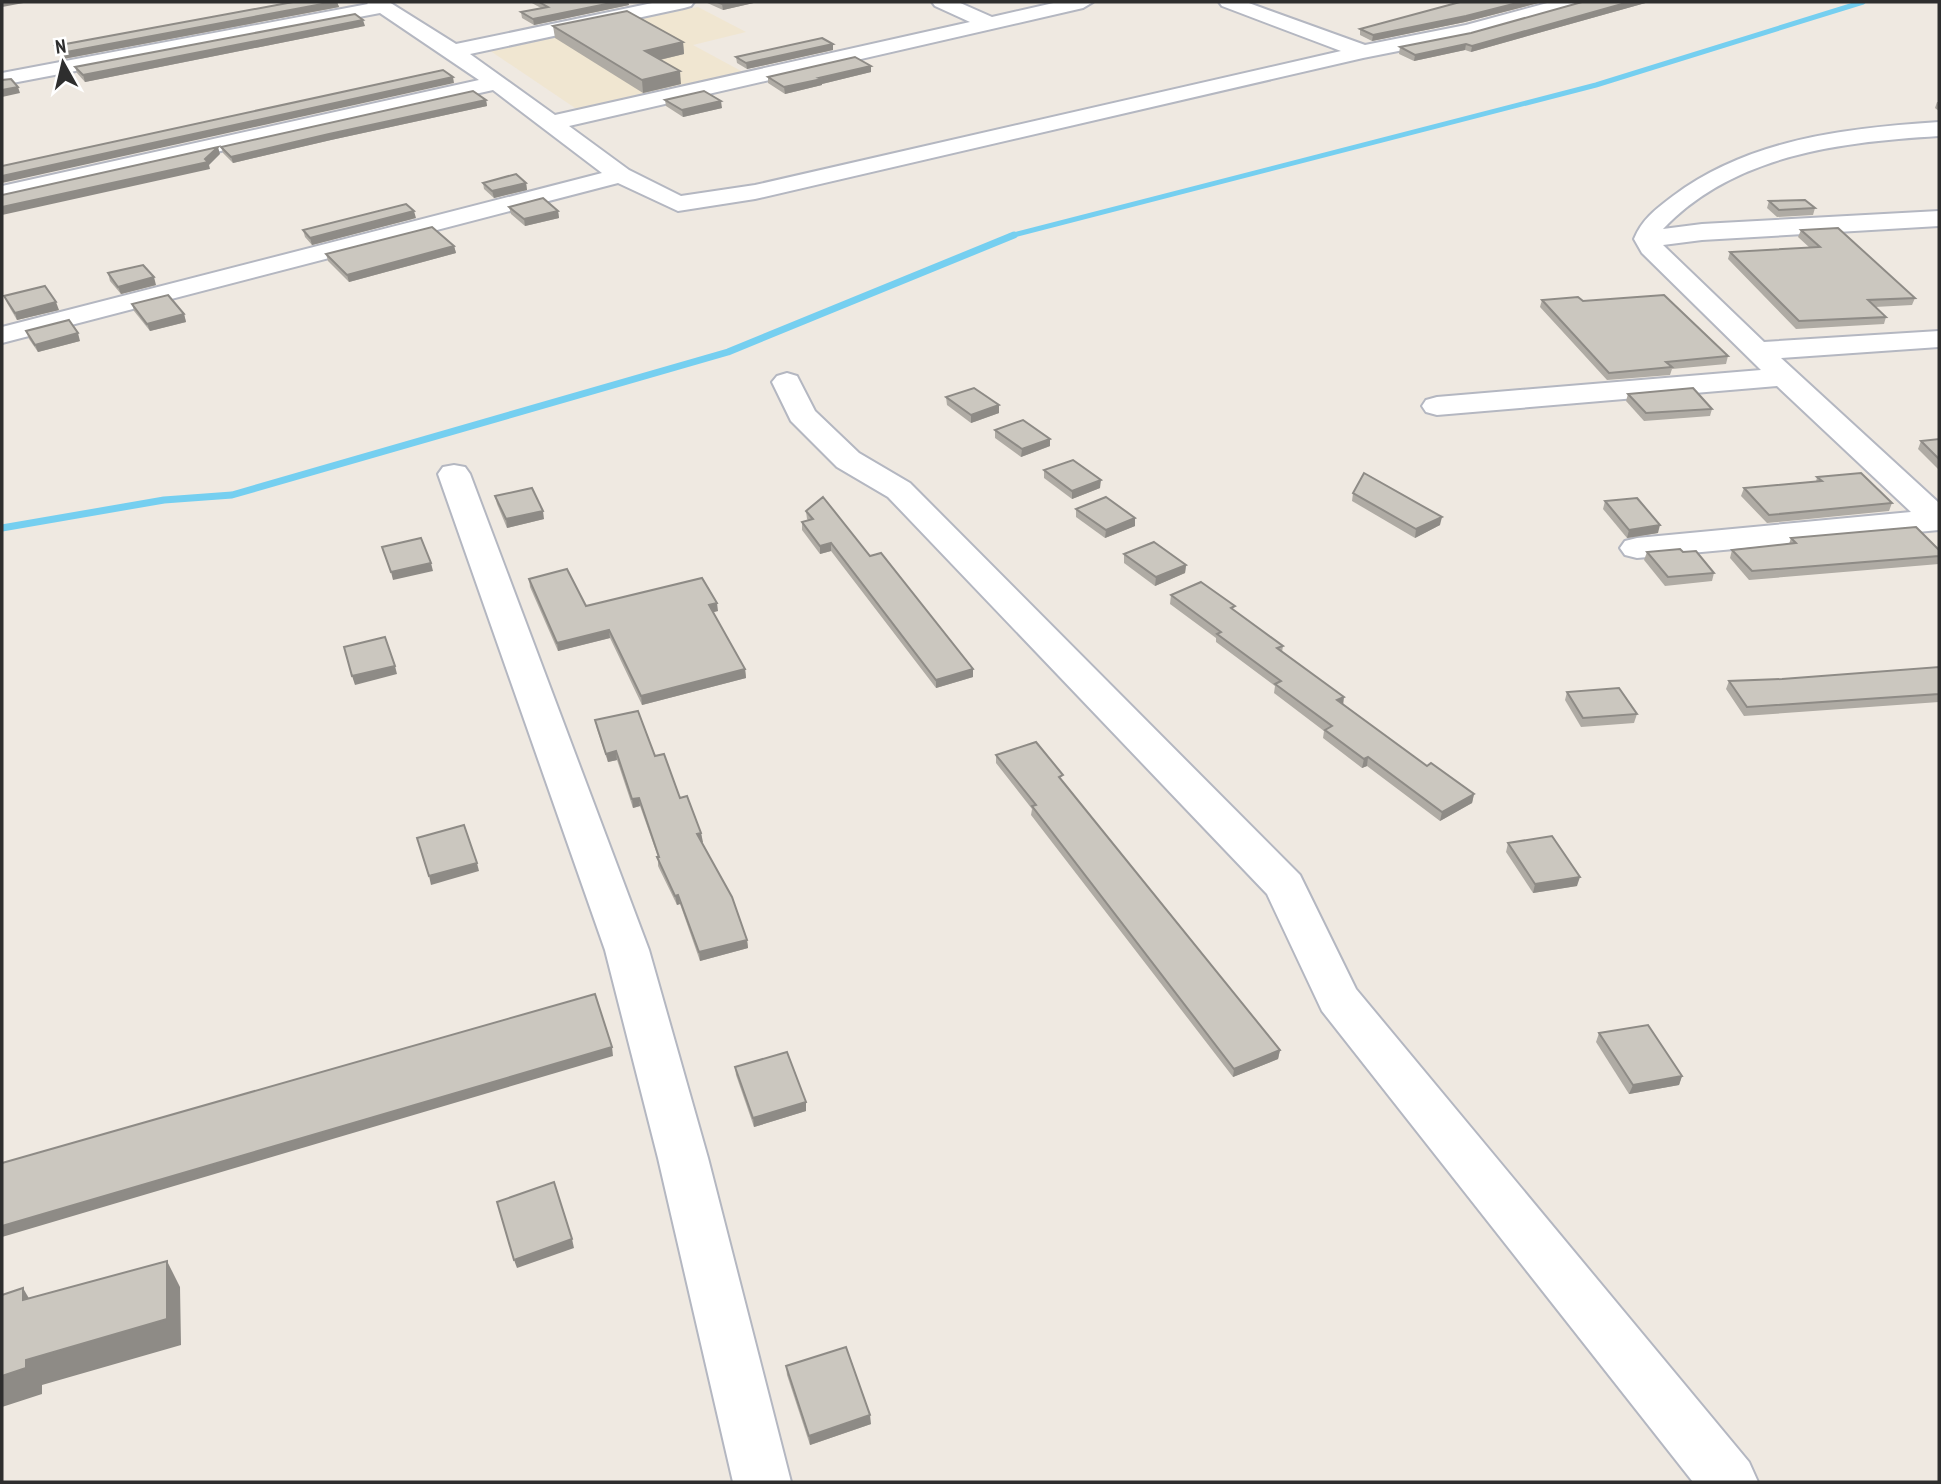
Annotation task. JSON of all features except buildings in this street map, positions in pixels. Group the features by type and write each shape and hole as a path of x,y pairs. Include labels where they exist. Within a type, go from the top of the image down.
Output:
{"street":[{"path":"453,51 684,2"},
{"path":"942,2 990,23"},
{"path":"551,123 1083,2"},
{"path":"1229,2 1363,52"},
{"path":"2,79 379,4 453,51 621,175 678,204 716,199 1363,52 1469,31 1572,2"},
{"path":"2,193 497,83"},
{"path":"1931,505 1784,377 1651,248 1647,239 1649,227 1684,197 1737,167 1833,139 1877,132 1939,129"},
{"path":"2,335 621,175"},
{"path":"1647,239 1702,232 1939,219"},
{"path":"1758,351 1939,339"},
{"path":"1437,406 1784,377"},
{"path":"787,382 802,415 848,460 899,490 1285,886 1338,999 1729,1482"},
{"path":"454,474 627,950 683,1157 762,1482"},
{"path":"1637,548 1931,505"}],"shaded area":[{"path":"698,7 746,32 693,45 743,72 578,110 489,50"}],"waterway":[{"path":"1010,236 1596,85 1863,2"},
{"path":"2,528 164,500 232,495 728,352 1014,235"}]}
